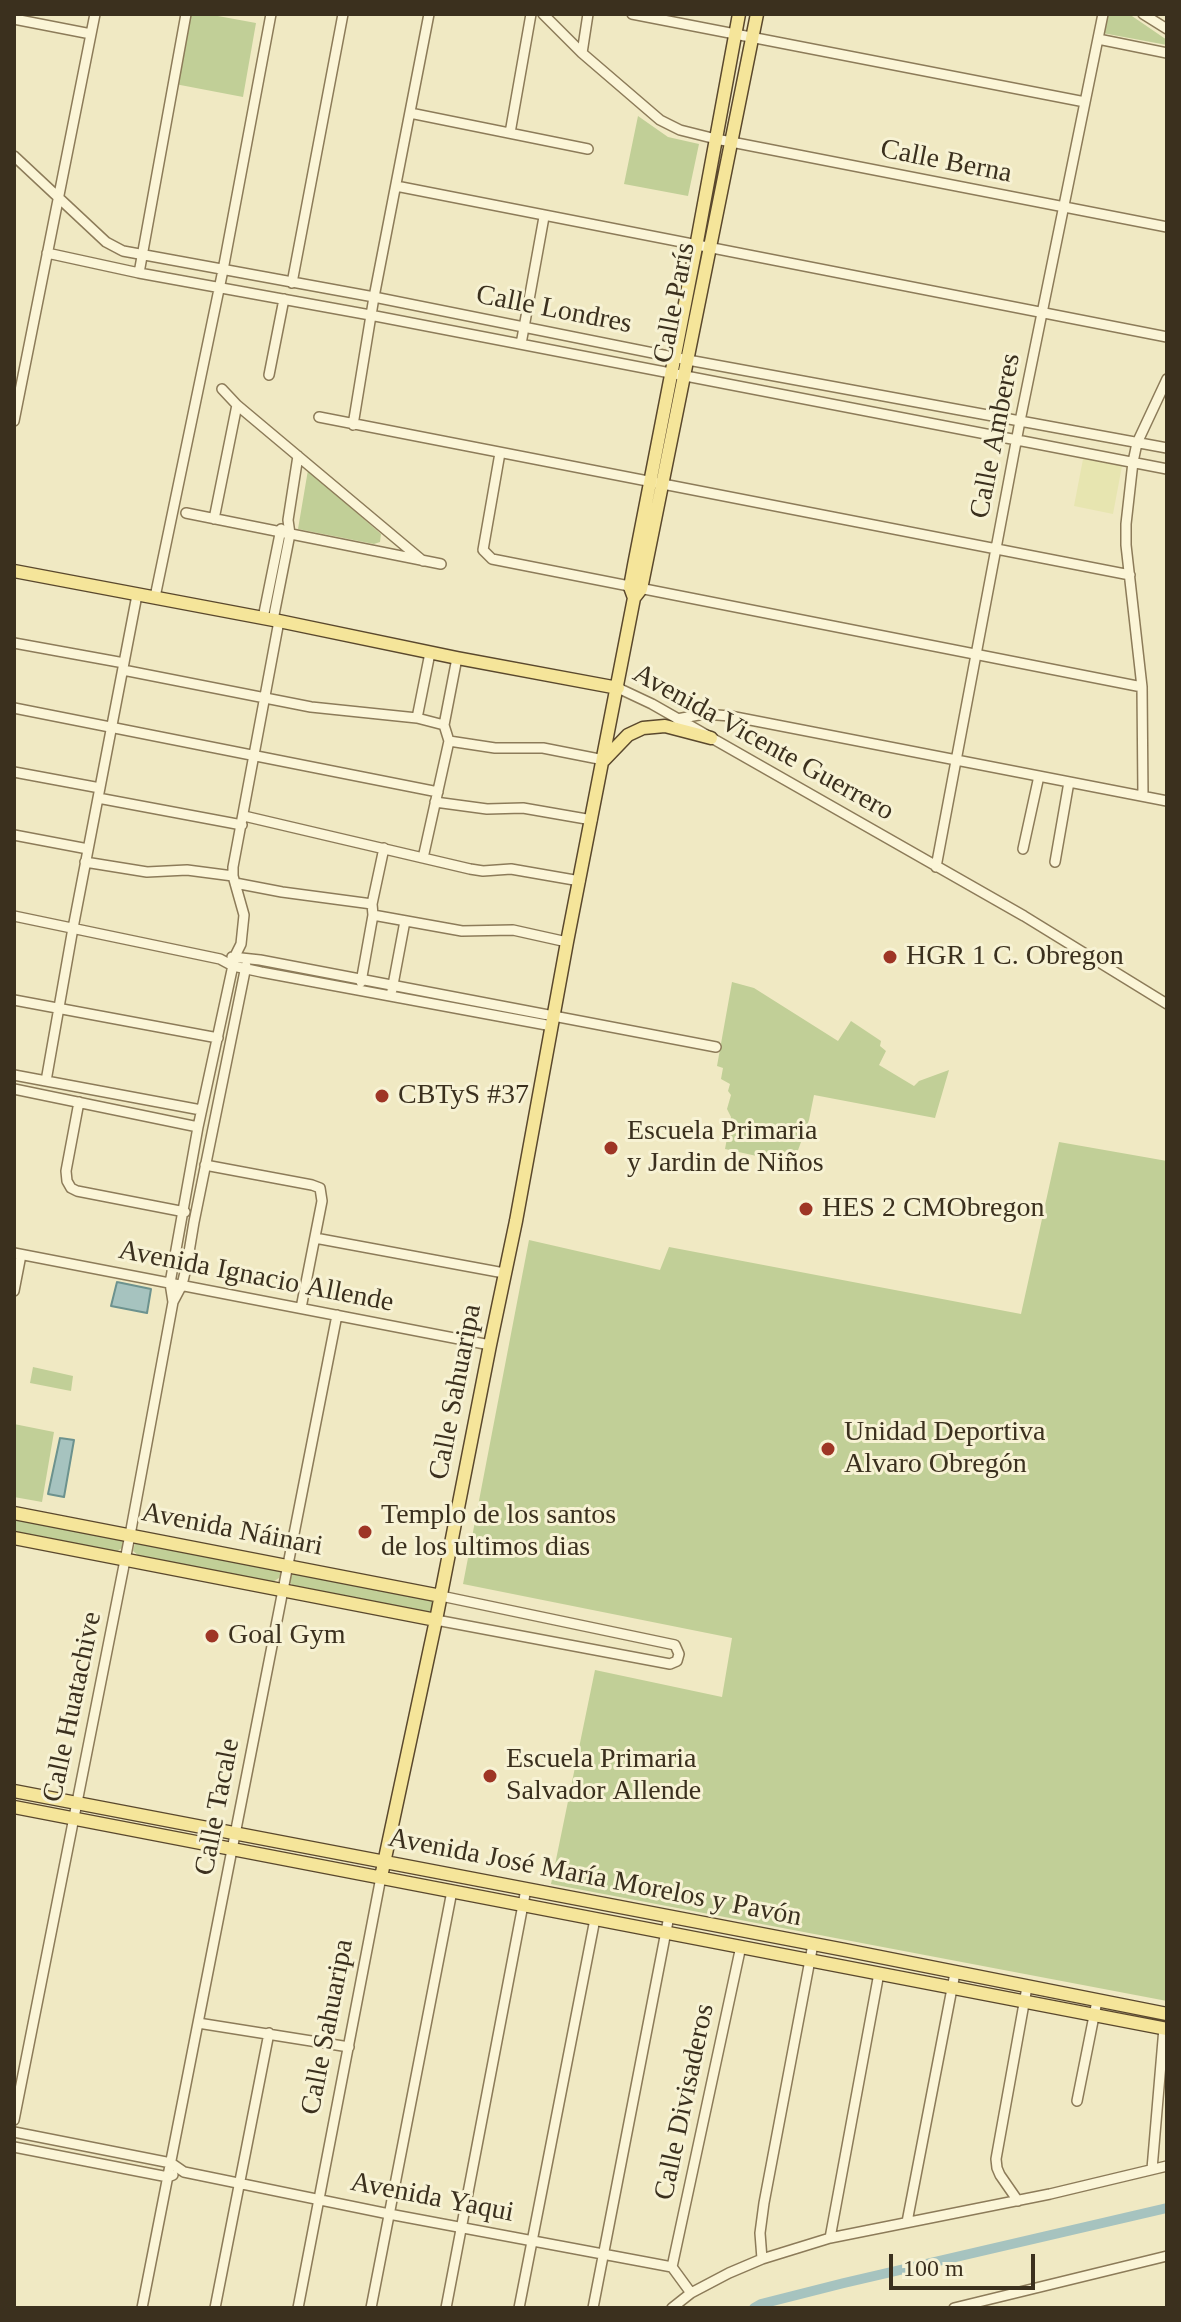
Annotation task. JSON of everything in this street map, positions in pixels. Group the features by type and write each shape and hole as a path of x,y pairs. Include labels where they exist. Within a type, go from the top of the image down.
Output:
{"main road":[{"name":"Calle París","path":"618,688 681,358 696,247 739,14"},
{"name":"Calle París","path":"681,358 710,250 757,14"},
{"name":"Avenida Vicente Guerrero","path":"14,571 618,688"},
{"name":"Calle Sahuaripa","path":"381,1877 520,1201 567,942 618,688"},
{"path":"604,760 628,735 643,728 665,726 711,738"},
{"name":"Avenida Náinari","path":"14,1513 441,1596"},
{"name":"Avenida Náinari","path":"14,1538 436,1620"},
{"name":"Avenida José María Morelos y Pavón","path":"14,1791 1167,2014"},
{"name":"Avenida José María Morelos y Pavón","path":"14,1807 1165,2028"}],"street":[{"path":"14,421 95,14"},
{"path":"139,273 186,14"},
{"path":"155,597 223,270 271,14"},
{"path":"292,283 343,14"},
{"path":"353,425 370,315 429,14"},
{"path":"510,133 531,14"},
{"name":"Calle Berna","path":"543,14 582,53 660,120 680,130 1167,227"},
{"path":"582,53 588,14"},
{"path":"632,14 1085,102"},
{"name":"Calle Amberes","path":"936,867 1020,421 1103,14"},
{"path":"1143,14 1167,29"},
{"path":"14,19 91,34"},
{"path":"1098,39 1167,53"},
{"path":"410,113 588,149"},
{"name":"Calle Londres","path":"14,156 106,242 123,251 1167,448"},
{"path":"396,186 710,250 1167,337"},
{"path":"521,344 544,217"},
{"name":"Calle Londres","path":"47,253 1167,469"},
{"path":"269,375 284,299"},
{"path":"1143,796 1142,687 1126,524 1137,443 1167,379"},
{"path":"222,389 237,405 423,561"},
{"path":"214,519 237,405"},
{"path":"319,417 1130,575"},
{"path":"500,453 483,550 488,557 496,560 635,591 1142,687"},
{"path":"272,620 290,534 288,520 298,456"},
{"path":"186,513 441,564"},
{"path":"246,963 241,944 244,915 234,880 265,698 279,532 288,520"},
{"path":"46,1081 137,595"},
{"path":"14,643 311,707 417,718 444,725"},
{"path":"417,718 430,653"},
{"path":"423,858 449,741 444,725 457,658"},
{"name":"Avenida Vicente Guerrero","path":"618,688 636,695 1024,916 1167,1004"},
{"path":"14,708 254,754 487,809 523,808 592,820"},
{"path":"677,719 704,714 730,716 1167,801"},
{"path":"449,741 503,749 532,747 604,760"},
{"path":"14,772 99,793 384,848 470,869 511,869 580,881"},
{"path":"1023,849 1039,776"},
{"path":"1055,862 1069,782"},
{"path":"14,835 88,849"},
{"path":"360,991 384,848"},
{"path":"85,862 147,872 187,870 373,910 405,921 462,931 513,930 567,942"},
{"path":"14,916 220,959 393,986 553,1021"},
{"path":"391,997 405,921"},
{"name":"Calle Huatachive","path":"173,1302 170,1283 201,1110 234,961 241,944"},
{"path":"246,963 391,997 716,1047"},
{"name":"Calle Huatachive","path":"14,2120 173,1302 182,1285 246,963"},
{"path":"14,1000 218,1038"},
{"path":"14,1075 201,1110"},
{"path":"14,1089 198,1127"},
{"path":"79,1102 66,1171 71,1188 196,1214"},
{"path":"205,1165 320,1188 322,1201 301,1308"},
{"path":"315,1238 504,1273"},
{"path":"14,1291 18,1254"},
{"name":"Avenida Ignacio Allende","path":"18,1254 490,1345"},
{"name":"Calle Tacale","path":"142,2308 337,1315"},
{"name":"Avenida Náinari","path":"436,1620 670,1664 679,1657 680,1651 675,1645 441,1596"},
{"name":"Calle Sahuaripa","path":"298,2308 381,1877"},
{"path":"446,2308 526,1889"},
{"path":"371,2308 452,1891"},
{"path":"593,2308 669,1916"},
{"path":"519,2308 595,1919"},
{"path":"762,2259 762,2212 813,1944"},
{"name":"Calle Divisaderos","path":"672,2267 741,1946"},
{"path":"830,2238 879,1973"},
{"path":"907,2222 955,1973"},
{"path":"1018,2201 1000,2175 996,2159 1027,1987"},
{"path":"1077,2101 1097,2001"},
{"path":"198,2023 349,2047"},
{"path":"1152,2169 1165,2028"},
{"path":"215,2308 269,2033"},
{"name":"Avenida Yaqui","path":"14,2132 171,2163 184,2172 672,2267"},
{"name":"Avenida Yaqui","path":"14,2147 168,2177 184,2172"},
{"path":"672,2308 691,2293 729,2273 762,2259 830,2238 1018,2201 1167,2166"},
{"path":"954,2308 1167,2256"},
{"path":"672,2267 691,2293"}],"shaded area":[{"path":"1083,459 1122,466 1113,514 1074,506"}],"green space":[{"path":"188,14 207,14 256,23 243,97 175,84"},
{"path":"1100,14 1129,14 1167,40 1167,45 1097,32"},
{"path":"638,116 668,137 699,144 688,196 624,184"},
{"path":"308,470 381,534 380,542 374,544 298,529"},
{"path":"732,982 754,988 838,1041 851,1021 881,1041 880,1046 886,1051 879,1065 914,1086 919,1081 949,1070 935,1118 814,1095 809,1120 793,1164 725,1149 731,1117 727,1109 730,1084 721,1079 723,1068 717,1066"},
{"name":"Unidad Deportiva Alvaro Obregón","path":"1059,1142 1167,1161 1167,2001 551,1884 595,1670 722,1697 732,1638 463,1584 529,1240 660,1270 669,1247 1021,1314"},
{"path":"33,1367 73,1376 71,1391 30,1383"},
{"path":"14,1424 54,1432 42,1502 14,1497"},
{"path":"14,1516 122,1539 124,1542 116,1552 14,1534"},
{"path":"140,1541 279,1569 281,1573 273,1582 262,1582 140,1557 133,1551 135,1543"},
{"path":"296,1572 435,1600 436,1609 429,1613 296,1588 289,1582 291,1574"}],"water":[{"path":"117,1282 151,1289 147,1313 111,1306"},
{"path":"60,1438 74,1440 64,1497 48,1494"}],"waterway":[{"path":"754,2308 844,2283 1167,2208"}],"place":[{"name":"HGR 1 C. Obregon","path":"890,957"},
{"name":"CBTyS #37","path":"382,1096"},
{"name":"Escuela Primaria y Jardin de Niños","path":"611,1148"},
{"name":"HES 2 CMObregon","path":"806,1209"},
{"name":"Unidad Deportiva Alvaro Obregón","path":"828,1449"},
{"name":"Templo de los santos de los ultimos dias","path":"365,1532"},
{"name":"Goal Gym","path":"212,1636"},
{"name":"Escuela Primaria Salvador Allende","path":"490,1776"}]}
